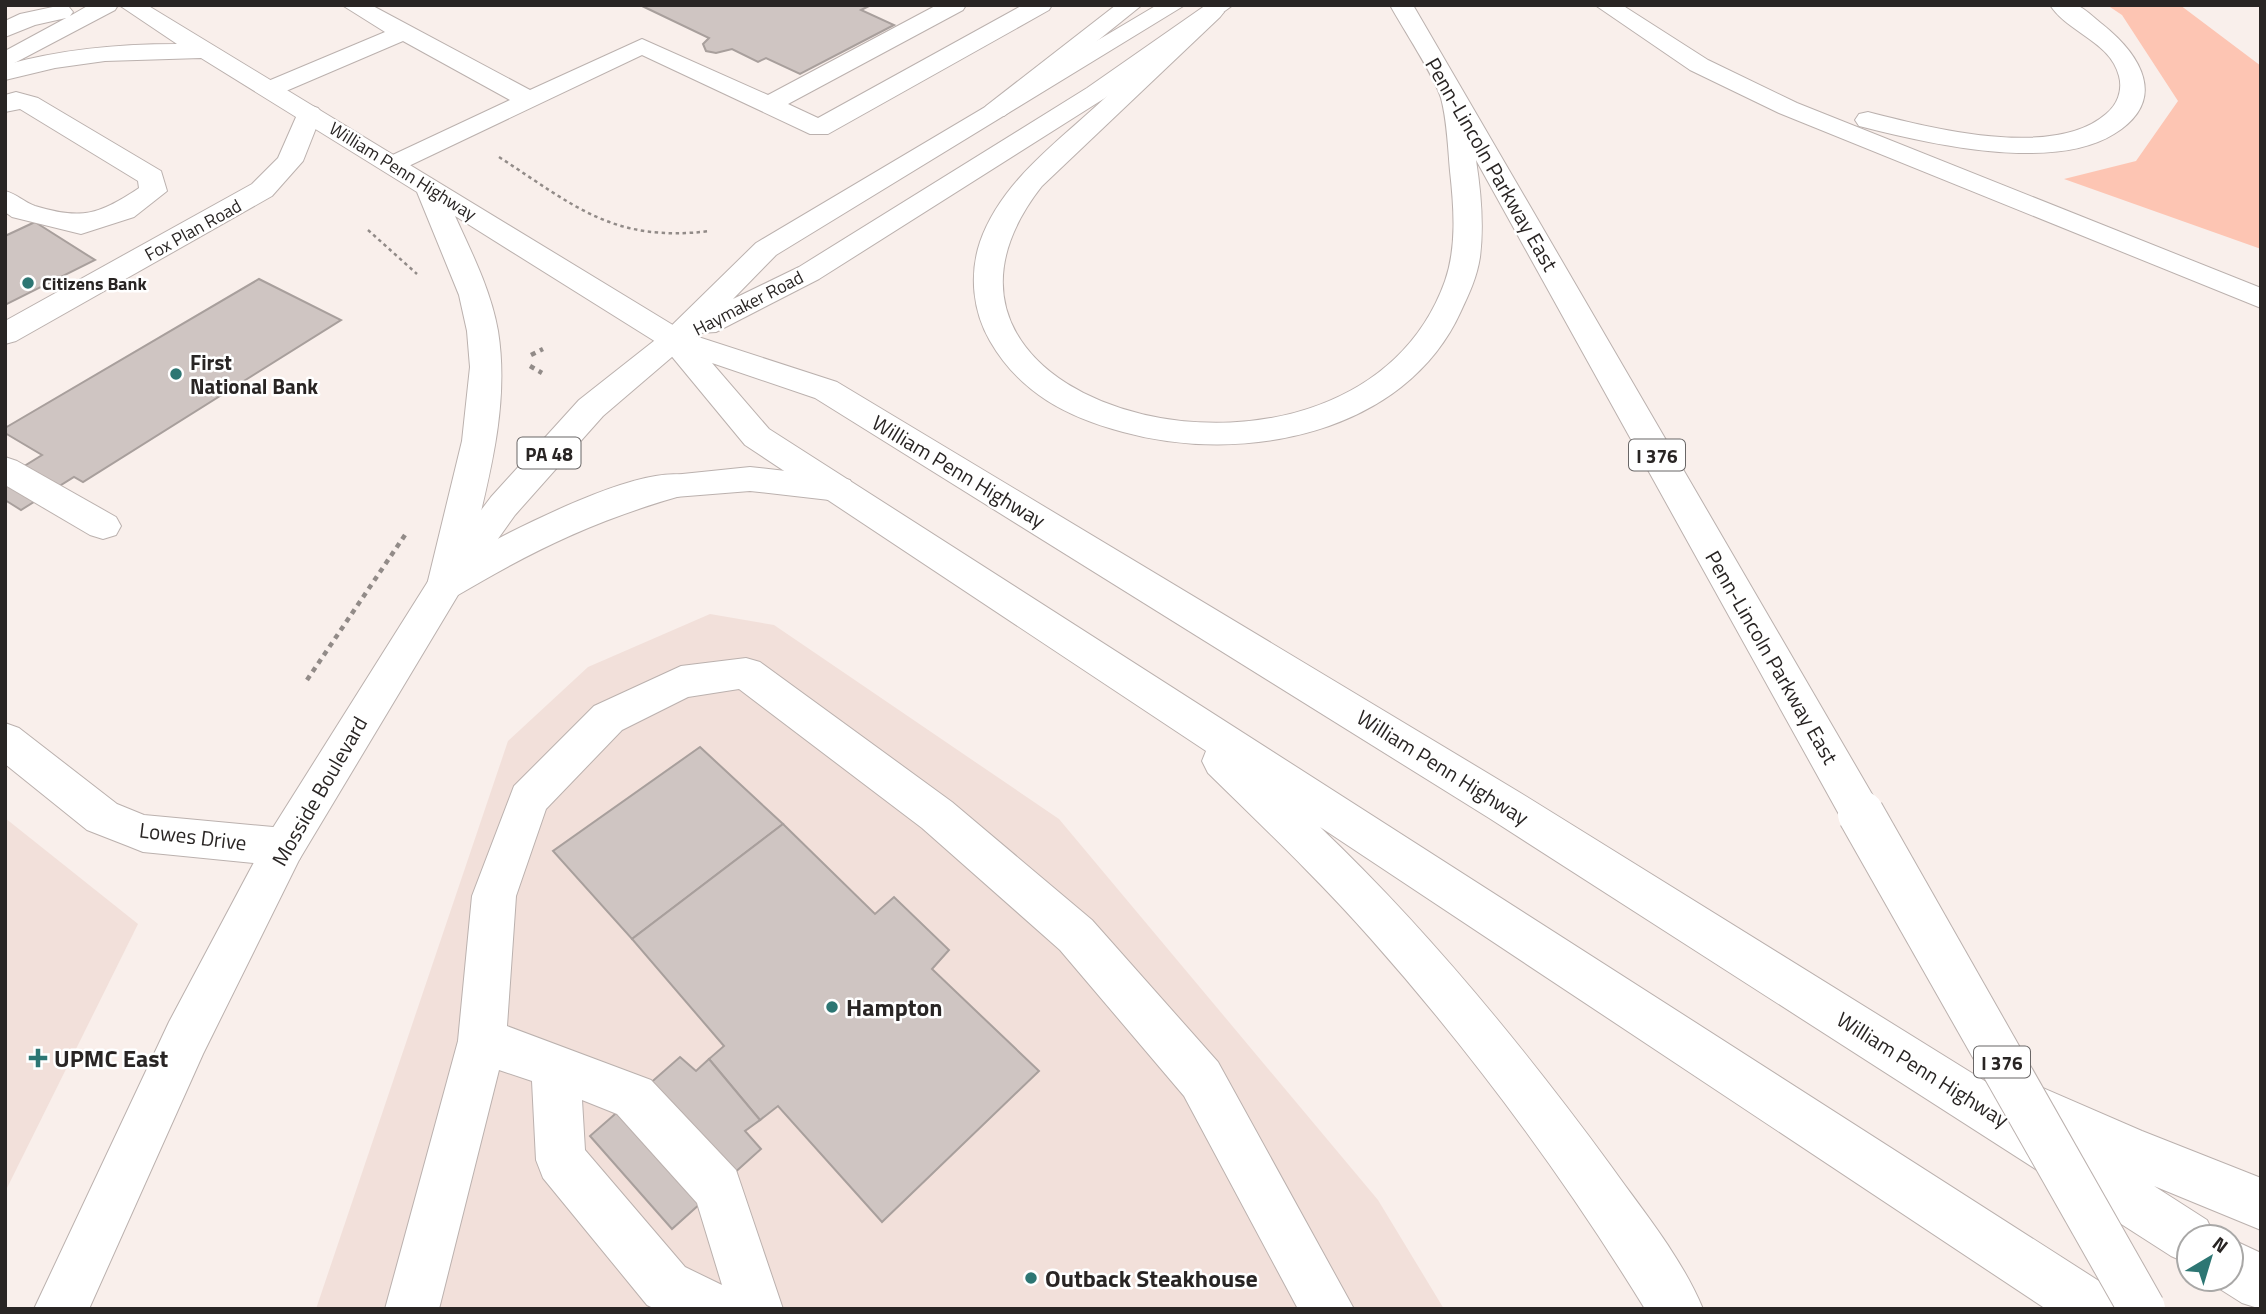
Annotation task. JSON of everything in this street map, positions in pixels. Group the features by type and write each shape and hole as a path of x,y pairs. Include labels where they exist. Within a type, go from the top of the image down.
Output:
{"main road":[{"path":"5,30 28,19 90,5"},
{"path":"5,61 107,5"},
{"name":"William Penn Highway","path":"130,5 675,340 826,390 1504,805 2175,1229"},
{"path":"354,5 528,99"},
{"path":"769,104 955,5"},
{"path":"394,165 642,46 819,128 1041,5"},
{"path":"995,111 1131,5"},
{"name":"Haymaker Road","path":"675,340 766,249 1174,5"},
{"name":"Penn-Lincoln Parkway East","path":"1401,5 2143,1309"},
{"path":"1606,5 1699,65 1841,131 2261,299"},
{"path":"1699,65 1862,118 1931,136 2003,144 2076,139 2111,125 2122,116 2129,105 2134,80 2121,53 2061,5"},
{"path":"1217,9 1032,180 1009,210 993,241 988,285 998,326 1007,346 1040,383 1062,397 1118,421 1187,435 1259,433 1326,416 1354,404 1401,370 1422,350 1445,317 1460,280 1466,255 1468,229 1453,96"},
{"name":"Haymaker Road","path":"675,340 809,273 1096,93 1217,9"},
{"path":"270,89 404,32"},
{"path":"5,73 51,60 98,52 208,51"},
{"path":"5,104 16,100 29,103 151,177 153,191 124,211 81,225 11,209"},
{"name":"Fox Plan Road","path":"5,334 262,190 290,161 309,113"},
{"path":"428,187 474,296 485,366 479,440 445,586"},
{"name":"William Penn Highway","path":"675,340 757,437 2094,1309"},
{"name":"Mosside Boulevard","path":"61,1309 186,1038 284,847 445,586 503,506 565,435 591,408 675,340"},
{"path":"5,469 103,526"},
{"path":"445,586 556,523 639,492 675,485 750,479 838,489"},
{"path":"412,1309 482,1041 494,896 529,799 608,718 681,681 746,673 937,815 1076,934 1201,1079 1327,1309"},
{"path":"1152,694 1332,865 1389,926 1514,1078 1587,1177 1676,1309"},
{"name":"Lowes Drive","path":"5,740 102,817 143,833 284,847"},
{"path":"1864,1032 2131,1152 2261,1204"},
{"path":"482,1041 555,1065 634,1097 718,1188 756,1309"},
{"path":"555,1065 561,1160 666,1286 713,1309"},
{"path":"2245,1274 2261,1284"}],"path":[{"path":"492,153 595,216 618,227 664,234 710,231"},
{"path":"368,230 422,279"},
{"path":"307,680 410,527"}],"shaded area":[{"path":"2107,5 2180,5 2261,66 2261,249 2064,179 2136,161 2178,101 2122,15"},
{"path":"710,614 774,625 1059,819 1378,1200 1444,1309 316,1309 508,741 588,667"},
{"name":"UPMC East","path":"5,818 138,924 5,1192"}],"building":[{"path":"640,5 871,5 861,10 894,25 800,74 766,58 758,62 732,49 716,53 706,51 703,44 709,38"},
{"name":"Citizens Bank","path":"35,222 95,260 5,305 5,236"},
{"name":"First National Bank","path":"259,279 341,320 83,482 74,477 21,510 5,500 5,478 42,455 5,433 5,428"},
{"path":"700,747 783,824 632,939 553,851"},
{"name":"Hampton","path":"783,824 875,914 894,897 949,950 932,969 1039,1071 882,1222 778,1106 760,1120 709,1059 724,1046 632,939"},
{"path":"680,1057 696,1071 709,1059 760,1120 745,1131 761,1149 672,1229 590,1136"}],"place":[{"name":"Citizens Bank","path":"28,283"},
{"name":"First National Bank","path":"176,374"},
{"name":"Hampton","path":"832,1007"},
{"name":"UPMC East","path":"38,1058"},
{"name":"Outback Steakhouse","path":"1031,1278"}]}
